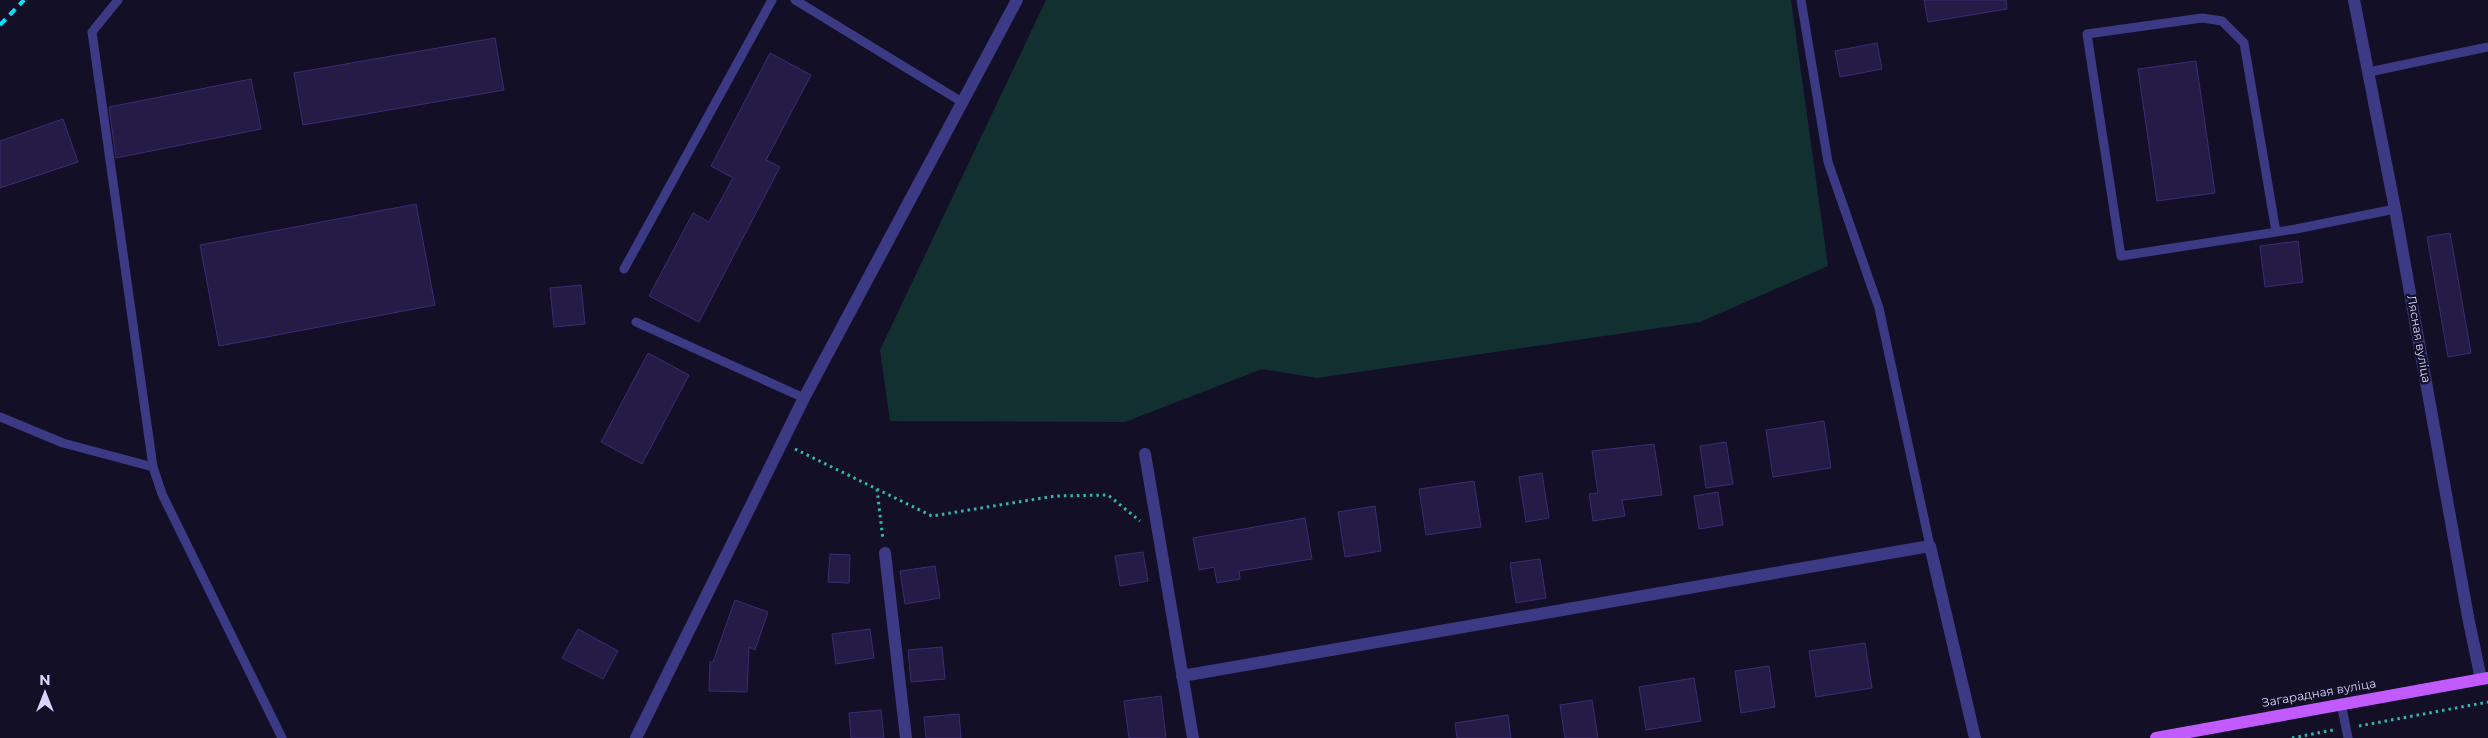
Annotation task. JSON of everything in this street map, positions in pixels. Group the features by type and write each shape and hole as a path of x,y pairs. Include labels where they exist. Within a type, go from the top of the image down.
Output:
{"main road":[{"name":"Загарадная вуліца","path":"2156,738 2485,678"}],"street":[{"path":"636,738 783,444 804,398 1017,0"},
{"name":"Лясная вуліца","path":"2354,0 2396,209 2468,617 2485,678"},
{"path":"1146,454 1193,738"},
{"path":"1182,676 1930,546 1975,738"},
{"path":"885,553 906,738"}],"lane":[{"path":"118,0 92,32 153,468 162,494 282,738"},
{"path":"624,269 772,0"},
{"path":"795,0 962,102"},
{"path":"1801,0 1828,162 1879,308 1930,546"},
{"path":"2276,232 2244,43 2222,21 2202,18 2087,34 2120,256 2276,232 2396,209"},
{"path":"2369,72 2488,47"},
{"path":"636,322 804,398"},
{"path":"0,417 64,442 153,468"},
{"path":"2341,703 2348,738"}],"path":[{"path":"783,444 932,516 1055,496 1108,495 1132,513 1159,538"},
{"path":"877,488 885,553"},
{"path":"2292,738 2488,702"}],"green space":[{"path":"1046,0 1791,0 1828,266 1700,322 1317,378 1262,369 1125,422 890,421 880,350"}],"building":[{"path":"1924,0 2006,0 2007,9 1928,22"},
{"path":"495,38 504,90 303,125 294,73"},
{"path":"1877,43 1882,69 1840,77 1835,51"},
{"path":"770,53 811,75 766,160 780,167 699,322 649,296 693,213 709,222 733,178 711,166"},
{"path":"2196,61 2215,193 2157,201 2138,69"},
{"path":"251,79 261,129 116,158 109,107"},
{"path":"63,119 78,162 0,188 0,141"},
{"path":"416,204 435,305 219,346 200,245"},
{"path":"2450,233 2471,353 2448,357 2427,237"},
{"path":"2298,241 2303,282 2265,287 2260,246"},
{"path":"581,285 585,324 554,327 550,288"},
{"path":"648,353 689,375 642,464 601,442"},
{"path":"1824,421 1831,468 1773,477 1766,430"},
{"path":"1726,442 1733,484 1706,488 1700,446"},
{"path":"1654,444 1662,495 1622,500 1625,516 1593,521 1589,494 1598,493 1592,451"},
{"path":"1542,473 1549,518 1526,522 1519,477"},
{"path":"1474,481 1481,527 1426,535 1419,489"},
{"path":"1718,492 1723,525 1699,529 1694,496"},
{"path":"1375,506 1381,551 1345,557 1338,512"},
{"path":"1305,518 1312,559 1239,571 1240,579 1217,583 1214,567 1199,570 1193,538"},
{"path":"1143,552 1148,581 1120,586 1115,556"},
{"path":"830,554 850,555 849,583 828,582"},
{"path":"1540,559 1546,598 1516,603 1510,563"},
{"path":"935,566 940,598 905,604 900,571"},
{"path":"735,600 768,612 755,650 749,647 747,692 709,691 710,662 713,662"},
{"path":"578,629 618,651 603,679 562,658"},
{"path":"870,629 874,658 836,664 832,634"},
{"path":"1865,643 1872,688 1816,697 1809,651"},
{"path":"942,647 945,679 911,682 908,650"},
{"path":"1769,666 1775,707 1741,713 1735,671"},
{"path":"1694,678 1701,721 1646,730 1639,687"},
{"path":"1161,696 1166,738 1129,738 1124,701"},
{"path":"1592,700 1598,738 1565,738 1560,705"},
{"path":"881,710 884,738 851,738 849,713"},
{"path":"959,714 961,738 926,738 924,717"},
{"path":"1508,715 1511,738 1457,738 1455,723"}],"railway":[{"path":"0,25 24,0"}]}
